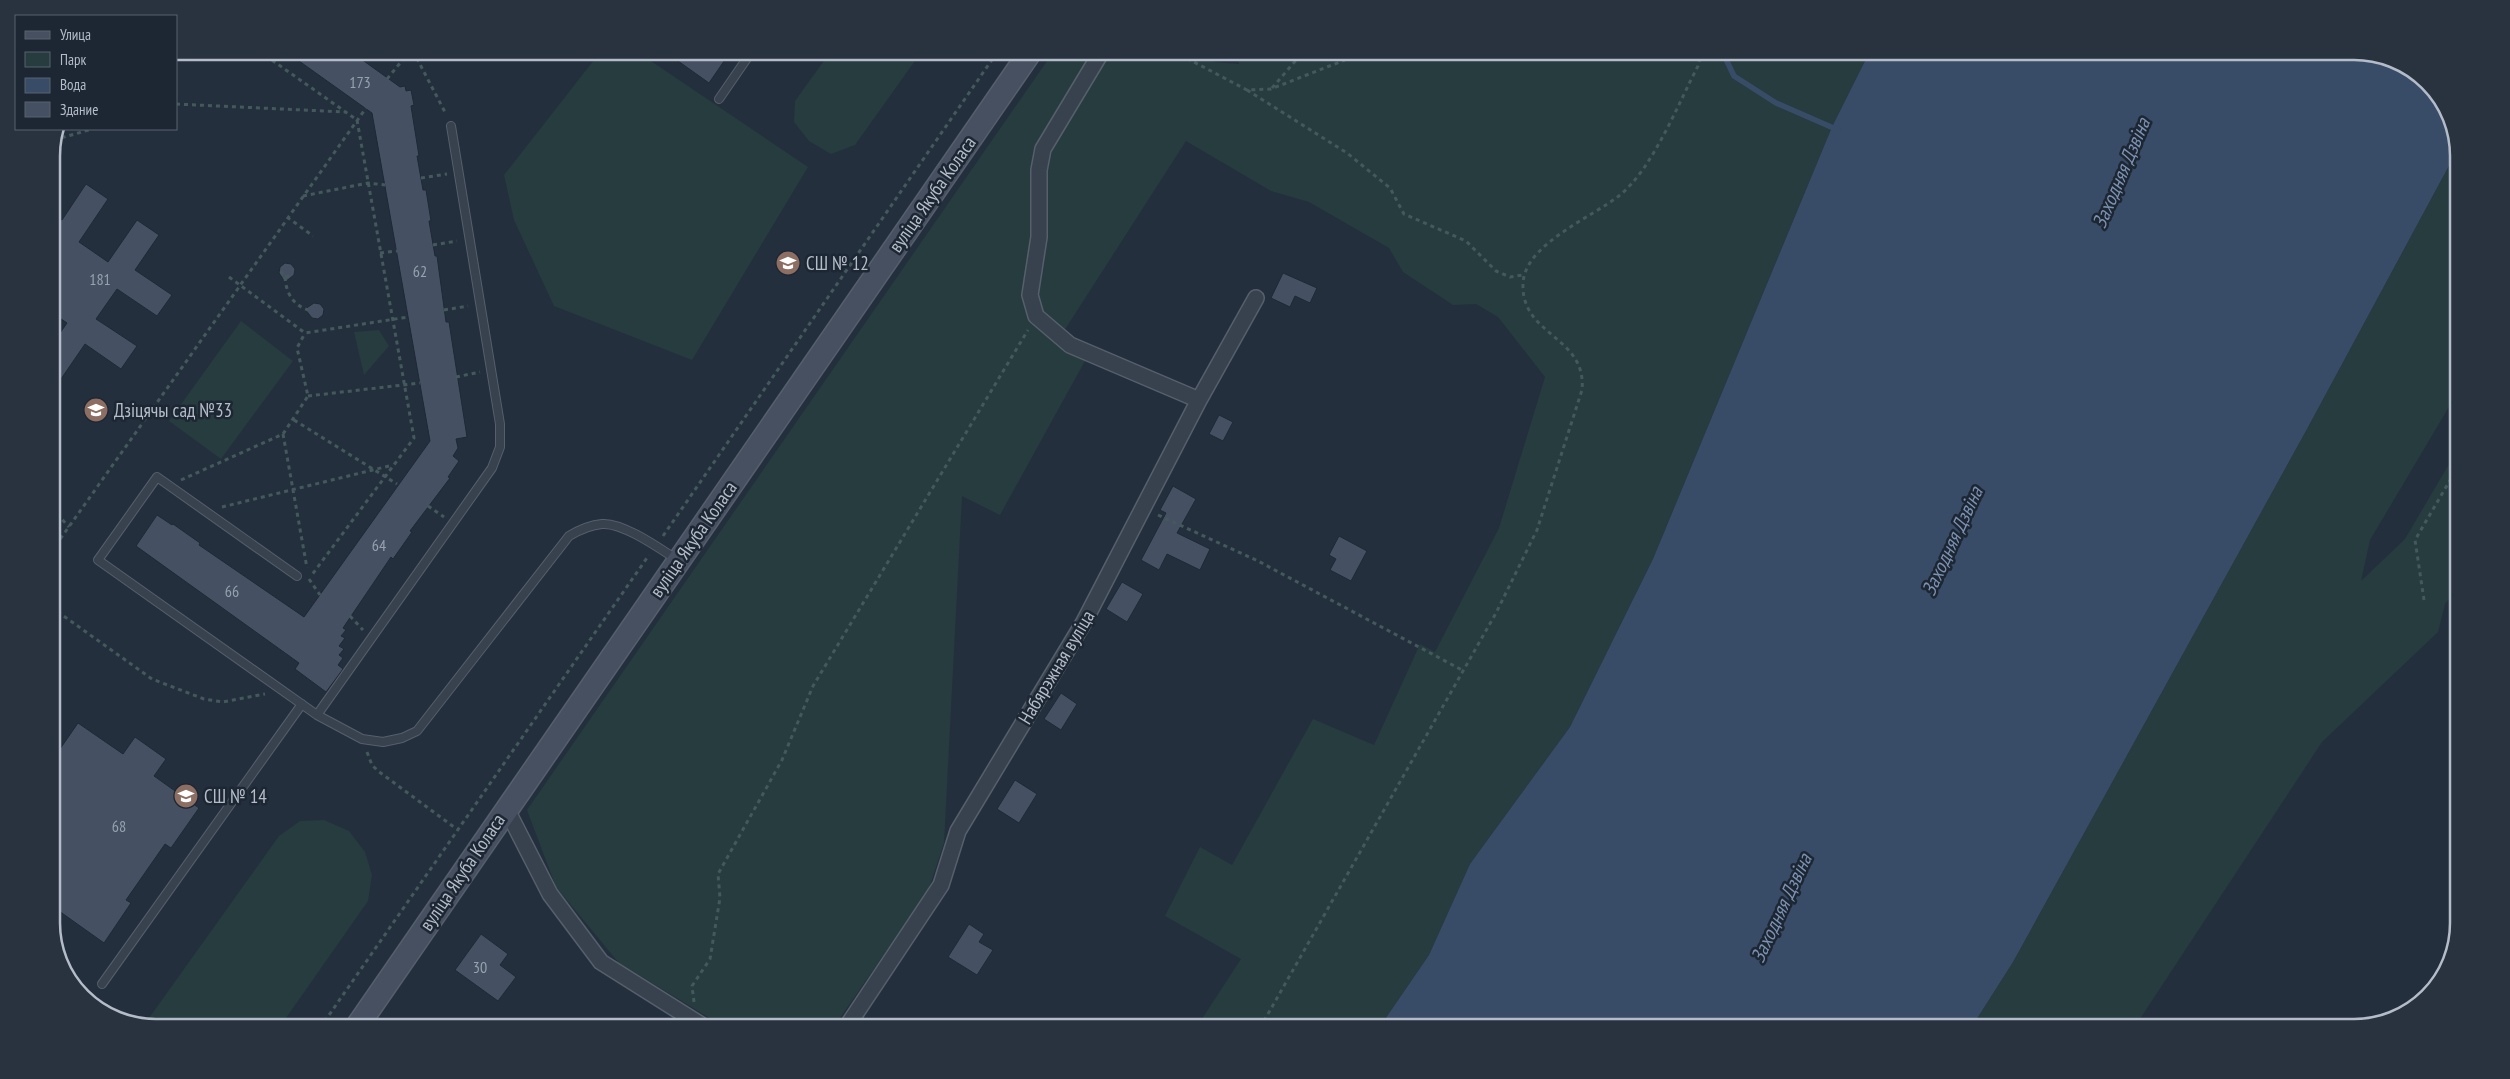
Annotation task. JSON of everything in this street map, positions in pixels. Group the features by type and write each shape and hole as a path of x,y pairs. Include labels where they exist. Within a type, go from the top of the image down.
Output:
{"street":[{"name":"вуліца Якуба Коласа","path":"362,1019 506,808 1025,60"},
{"path":"1097,60 1043,149 1040,170 1039,237 1030,296 1036,316 1070,345 1199,400"},
{"name":"Набярэжная вуліца","path":"852,1019 941,885 958,831 1084,622 1199,400 1256,298"},
{"path":"506,808 550,894 600,962 693,1019"}],"lane":[{"path":"719,99 746,60"},
{"path":"318,715 452,522 492,468 500,447 500,424 451,126"},
{"path":"297,576 157,477 98,560 318,715 362,739 383,742 402,738 417,731 569,536 584,528 604,523 621,528 678,560"},
{"path":"102,984 302,704"}],"path":[{"path":"272,60 357,120 414,438 309,578"},
{"path":"387,79 404,60"},
{"path":"417,60 451,126"},
{"path":"1190,60 1247,90 1347,153 1390,188 1404,214 1466,241 1496,271 1510,277 1523,275"},
{"path":"1271,89 1296,60"},
{"path":"1247,90 1271,89 1345,60"},
{"path":"1265,1019 1496,613 1537,530 1582,390 1581,367 1575,355 1530,314 1522,297 1523,275 1535,257 1554,238 1620,194 1643,170 1700,60"},
{"path":"178,104 345,112"},
{"path":"60,540 366,108"},
{"path":"62,138 89,130"},
{"path":"421,178 459,172"},
{"path":"302,196 368,183 385,185"},
{"path":"287,218 313,236"},
{"path":"433,245 470,238"},
{"path":"380,253 397,251"},
{"path":"281,272 285,277 286,288 291,297 301,307 308,310"},
{"path":"285,277 291,276"},
{"path":"229,277 305,332 408,317"},
{"path":"444,310 480,304"},
{"path":"700,1019 692,986 710,959 720,898 718,874 782,760 813,686 1036,316"},
{"path":"177,481 283,434 308,396 296,348 305,332"},
{"path":"456,377 491,370"},
{"path":"308,396 420,383"},
{"path":"294,420 397,484"},
{"path":"283,434 309,578 320,595"},
{"path":"216,508 393,465"},
{"path":"2424,600 2415,540 2450,480"},
{"path":"428,506 452,522"},
{"path":"1144,509 1258,561 1462,670"},
{"path":"60,516 69,527"},
{"path":"60,613 152,679 204,699 223,702 282,690"},
{"path":"350,616 371,638"},
{"path":"378,770 458,830"}],"green space":[{"path":"594,60 649,60 808,167 692,360 554,306 514,220 504,175"},
{"path":"825,60 916,60 855,145 831,154 809,141 794,122 795,101"},
{"path":"1048,60 1212,60 1215,62 1239,64 1238,60 1866,60 1832,127 1653,559 1570,727 1470,864 1429,955 1385,1019 1202,1019 1241,959 1165,916 1200,847 1232,865 1313,719 1374,745 1420,644 1435,652 1499,528 1545,377 1498,317 1476,304 1453,305 1403,272 1389,248 1309,202 1271,191 1186,141 1064,331 1091,350 1000,515 962,496 944,843 928,891 839,1019 711,1019 619,963 556,887 527,810"},
{"path":"2450,164 2450,405 2370,540 2361,581 2405,539 2450,462 2450,598 2445,604 2438,632 2322,742 2140,1019 1977,1019 2013,962 2307,429"},
{"path":"241,321 293,361 221,459 169,421"},
{"path":"379,330 389,346 364,375 354,332"},
{"path":"324,820 349,831 365,852 372,875 368,901 285,1019 149,1018 279,836 300,821"}],"water":[{"name":"Заходняя Дзвіна","path":"1866,60 2354,60 2379,63 2391,67 2422,88 2443,119 2448,137 2450,164 2307,429 2013,962 1977,1019 1385,1019 1429,955 1470,864 1570,727 1653,559 1832,127"}],"building":[{"path":"298,60 362,60 400,87 405,86 406,91 411,90 414,105 411,106 419,156 417,156 423,190 426,190 431,221 429,221 435,256 437,256 446,322 449,322 467,437 456,439 458,448 453,456 459,461 448,477 450,478 410,531 412,532 393,559 391,557 343,628 346,630 341,636 345,638 339,646 344,649 339,655 343,658 338,665 343,669 326,692 295,669 299,663 136,546 157,515 173,524 200,543 199,545 304,617 430,441 372,113"},
{"path":"677,60 725,60 709,83"},
{"path":"86,184 108,199 79,242 108,262 137,220 159,235 135,270 172,295 157,316 117,289 96,319 137,346 121,369 85,344 60,378 60,333 67,323 60,318 60,219 62,220"},
{"path":"285,263 291,264 295,269 294,275 285,282 279,273 280,267"},
{"path":"1283,273 1317,288 1310,303 1295,296 1290,307 1271,298"},
{"path":"314,303 320,304 324,309 323,315 318,319 312,318 305,309"},
{"path":"1219,415 1233,422 1223,441 1209,434"},
{"path":"1173,486 1196,499 1177,533 1210,549 1200,570 1167,554 1159,570 1141,560 1166,513 1160,510"},
{"path":"1339,536 1367,551 1351,581 1330,570 1336,559 1329,555"},
{"path":"1122,582 1143,594 1127,622 1106,609"},
{"path":"1061,693 1077,704 1061,730 1044,719"},
{"path":"78,723 123,754 135,737 166,759 154,776 199,808 171,848 165,844 126,900 131,903 104,943 60,912 60,749"},
{"path":"1015,780 1037,794 1019,823 997,809"},
{"path":"969,924 984,934 979,942 993,950 977,975 948,957"},
{"path":"481,934 508,954 500,965 516,977 498,1001 455,970"}],"waterway":[{"path":"1726,60 1734,76 1776,103 1838,130"}],"place":[{"name":"СШ № 12","path":"788,263"},
{"name":"Дзіцячы сад №33","path":"96,410"},
{"name":"СШ № 14","path":"186,796"}]}
